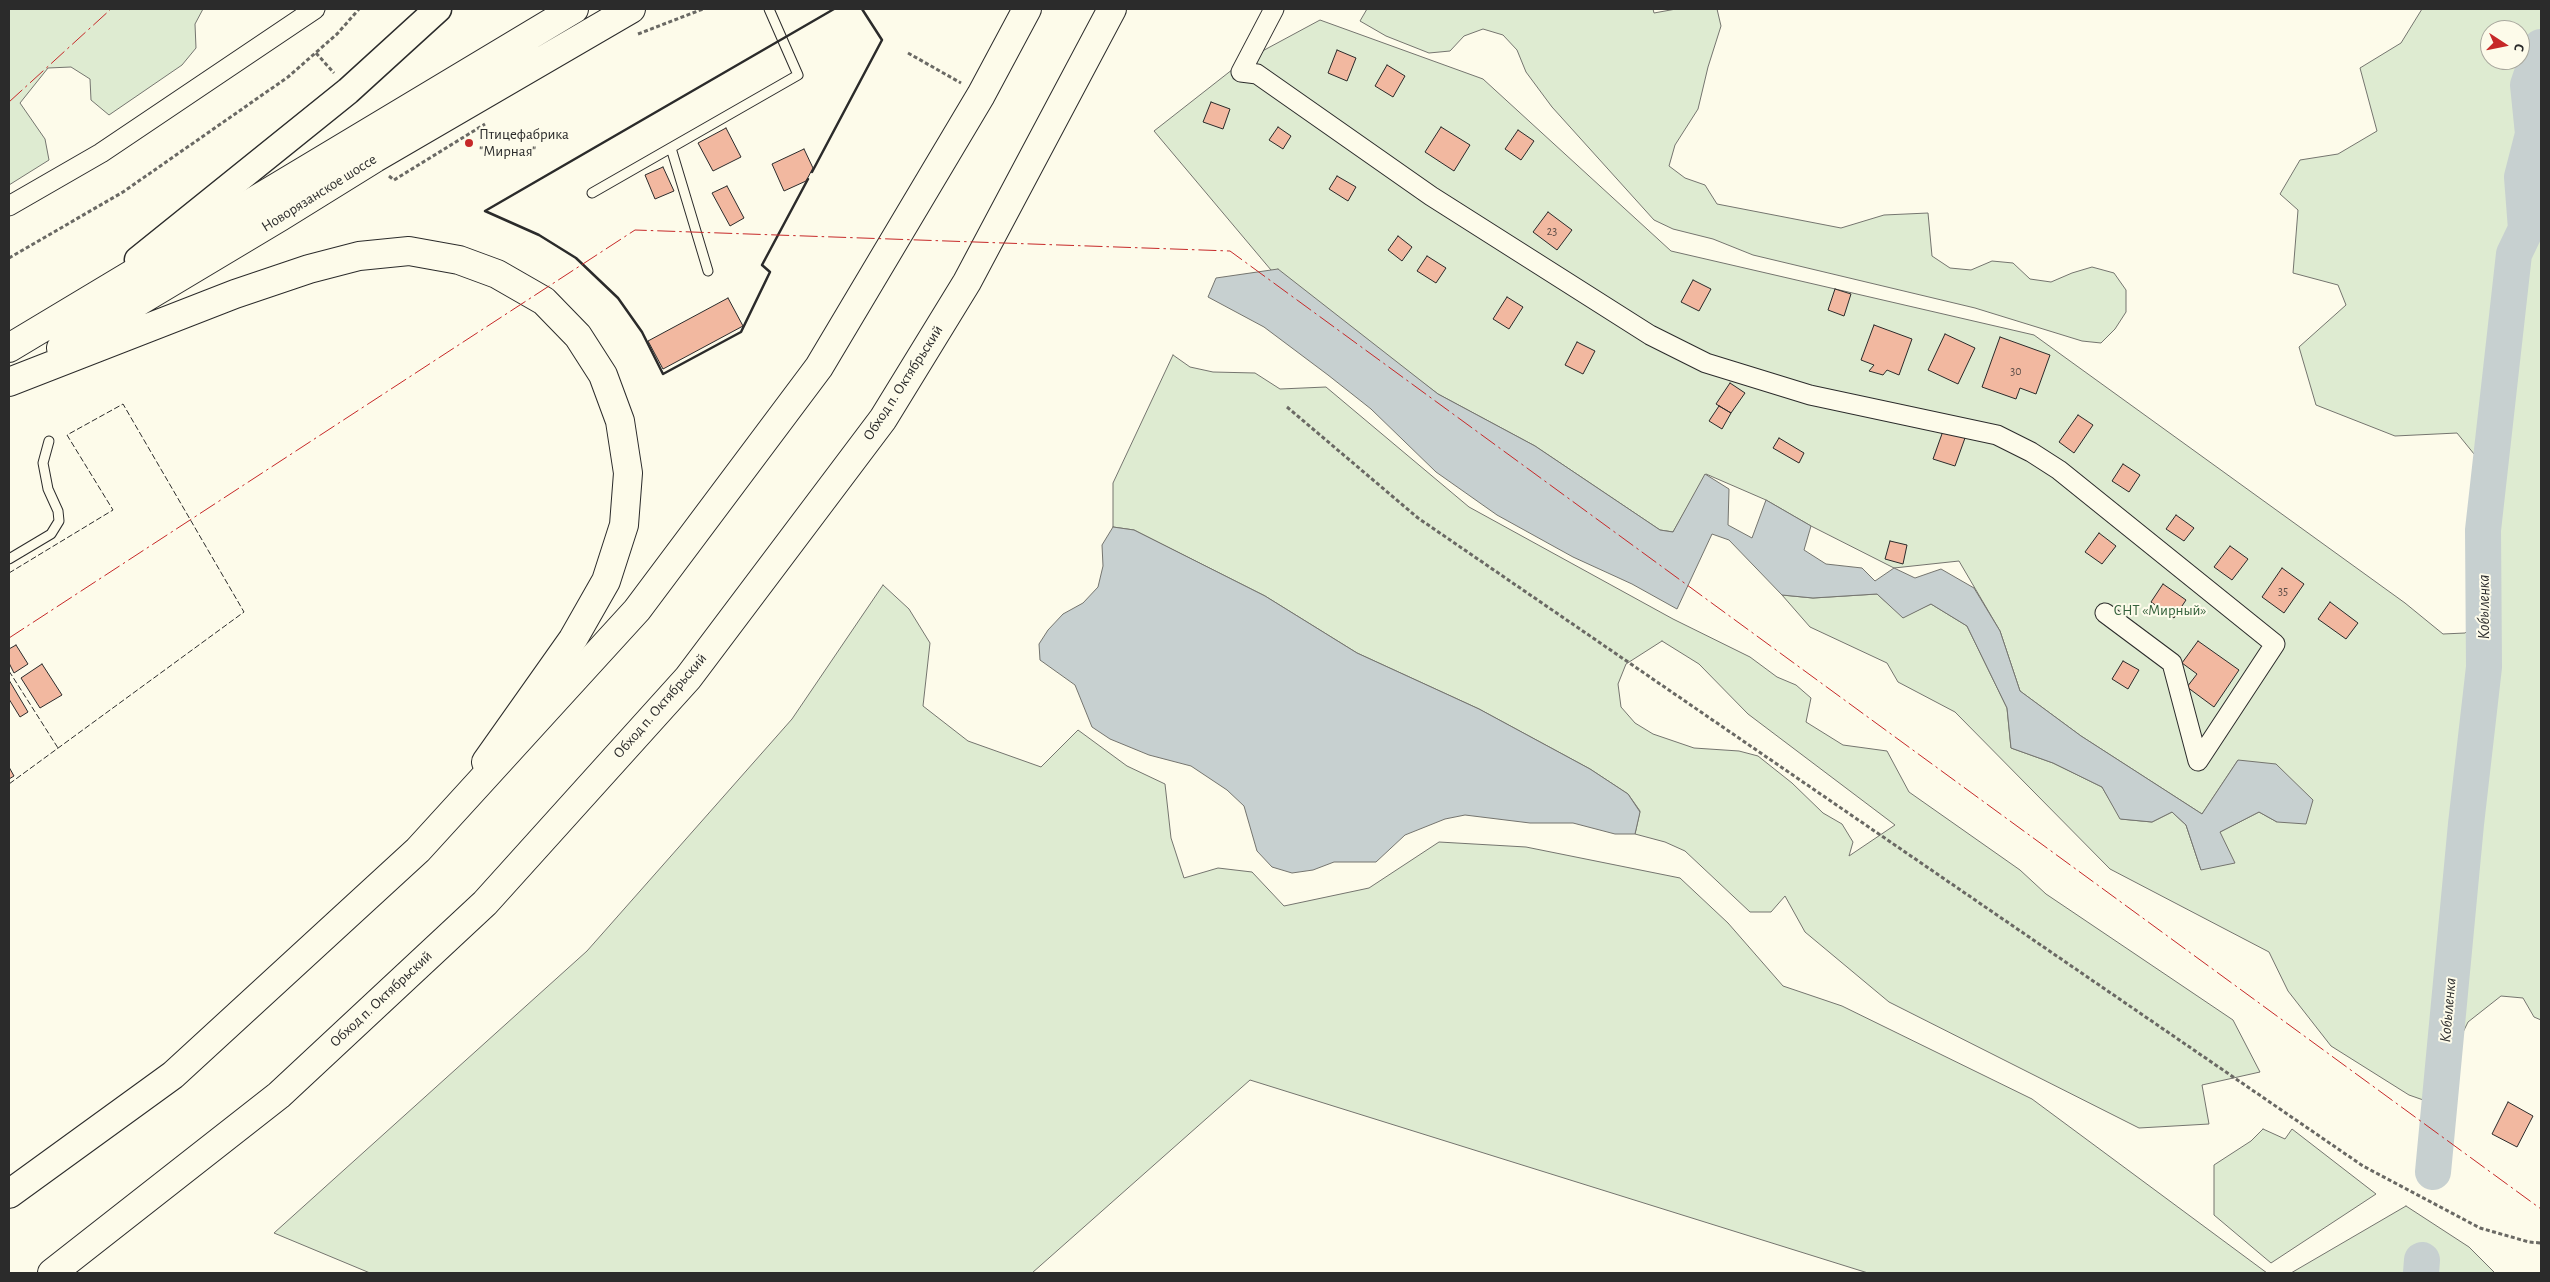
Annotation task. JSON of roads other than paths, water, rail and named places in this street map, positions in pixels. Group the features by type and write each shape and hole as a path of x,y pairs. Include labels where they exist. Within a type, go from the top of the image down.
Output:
{"main road":[{"path":"89,300 348,91 438,9"},
{"name":"Новорязанское шоссе","path":"9,348 574,9"},
{"name":"Новорязанское шоссе","path":"9,381 375,158 631,9"},
{"path":"9,1194 173,1075 418,850 637,610 819,367 981,94 1027,9"},
{"name":"Обход п. Октябрьский","path":"52,1273 279,1095 485,903 688,678 882,418 967,282 1051,128 1112,9"},
{"path":"9,381 235,294 359,256 409,251 459,260 496,274 544,301 551,308 578,336 603,375 620,421 628,473 624,525 606,581 573,639 440,826"}],"street":[{"path":"9,206 101,153 316,9"},
{"path":"1274,9 1241,72 1256,74 1431,196 1633,324 1706,363 1810,395 1997,435 2031,452 2059,470 2275,644 2198,761 2172,662 2105,613"}],"lane":[{"path":"592,193 798,75 769,9"},
{"path":"671,148 708,272"},
{"path":"9,559 51,534 58,521 58,511 48,489 44,463 49,441"}],"waterway":[{"name":"Кобыленка","path":"2433,1172 2466,824 2484,667 2483,530 2514,254 2526,229 2522,177 2533,134 2528,85 2541,47"},
{"name":"Кобыленка","path":"2421,1273 2422,1260"}],"place":[{"name":"Птицефабрика \"Мирная\"","path":"469,143"}],"park label":[{"name":"СНТ «Мирный»","path":"2160,610"}]}
